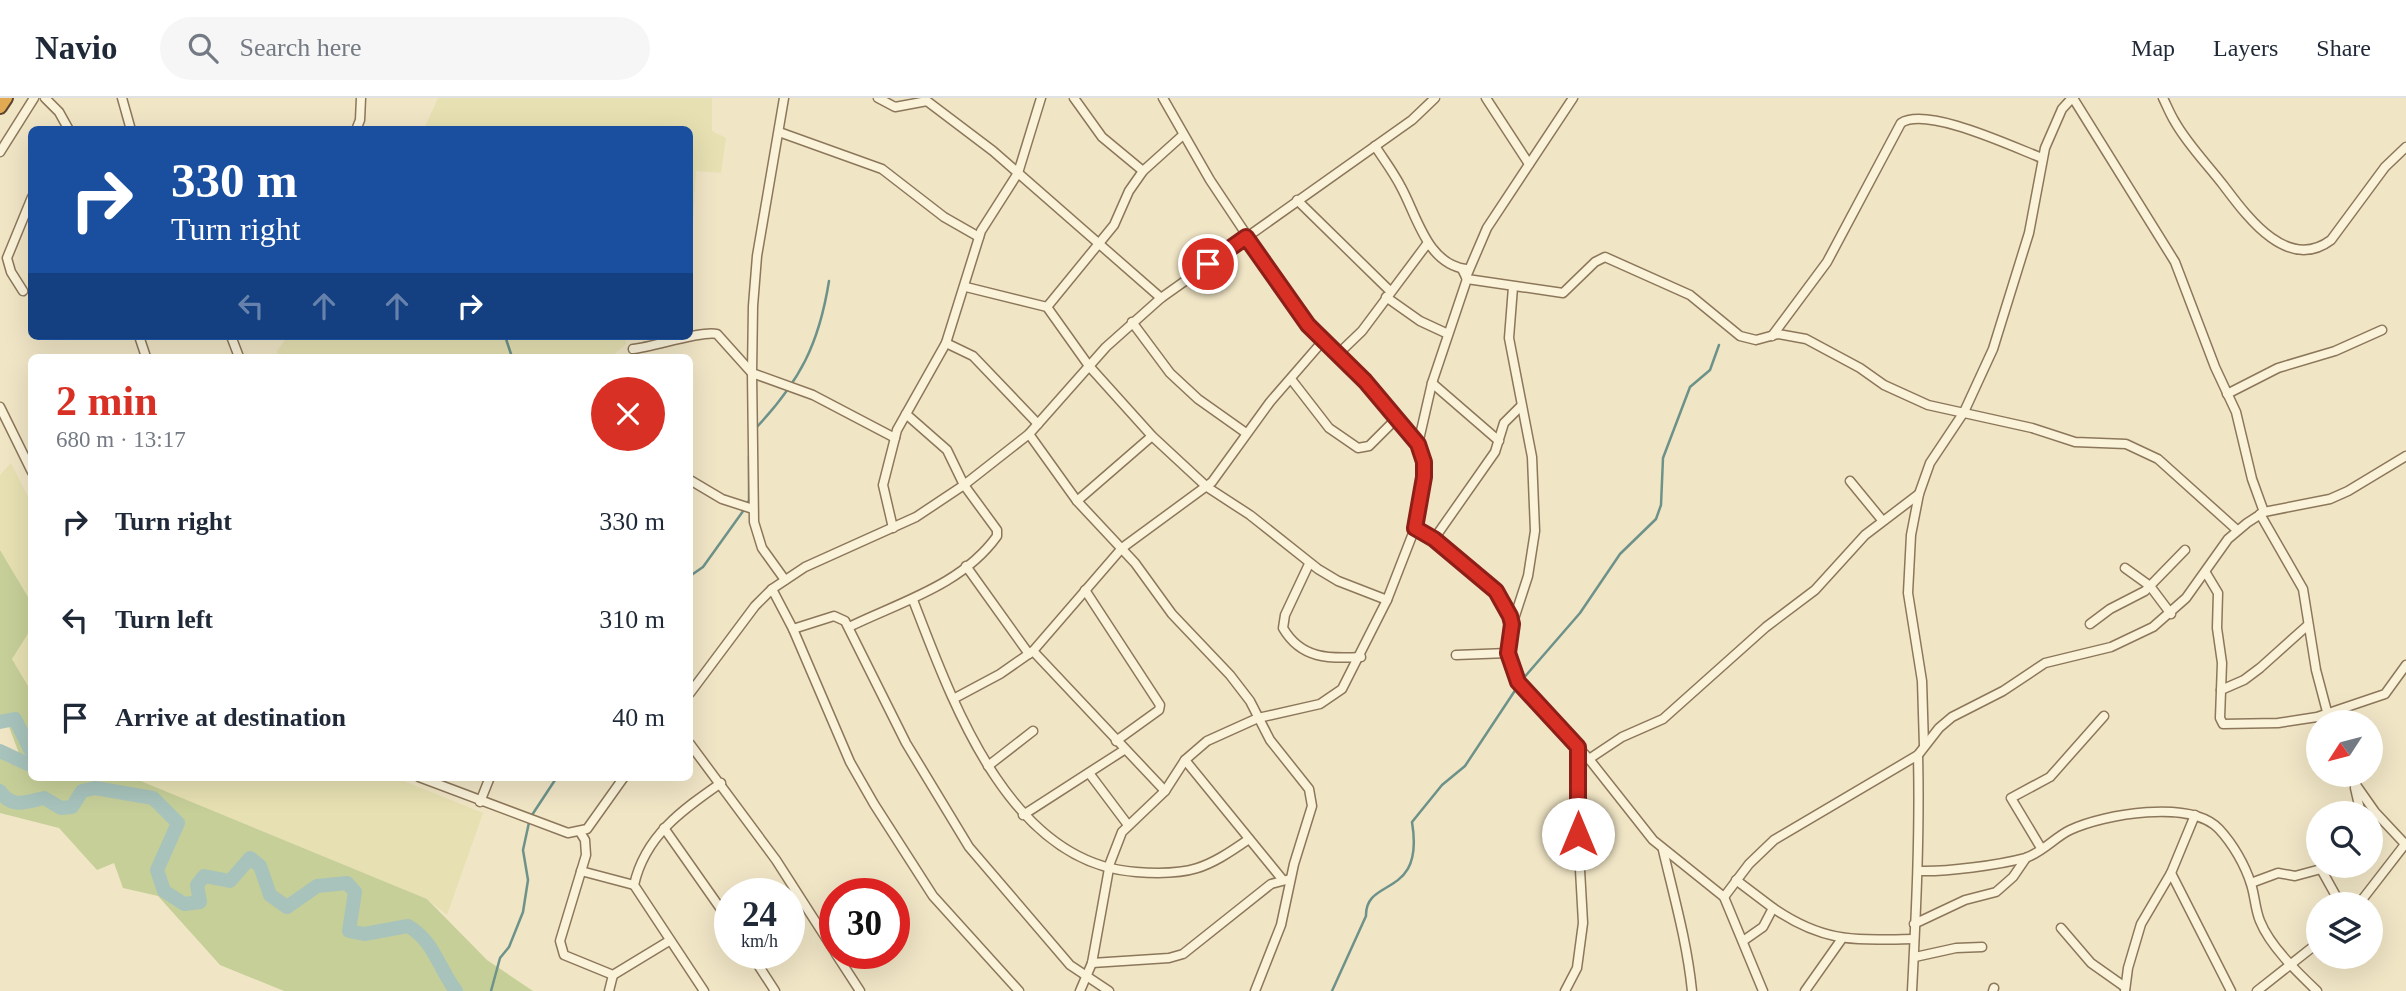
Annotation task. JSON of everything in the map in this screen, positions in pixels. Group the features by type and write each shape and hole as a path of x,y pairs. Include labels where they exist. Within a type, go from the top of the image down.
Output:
{"highway":[{"path":"0,107 6,98"}],"street":[{"path":"0,152 34,98"},
{"path":"45,98 59,112 67,126"},
{"path":"122,98 130,126"},
{"path":"358,126 361,98"},
{"path":"784,98 757,256 752,373 754,522 762,548 785,580"},
{"path":"878,98 895,107 917,100 927,101 1099,242 1161,298"},
{"path":"892,528 883,485 895,438 946,343 966,287 979,237 1017,173 1041,98"},
{"path":"1074,98 1102,137 1143,171"},
{"path":"1080,991 1092,963 1116,843 1128,825 1165,792 1185,760 1207,741 1258,718 1298,710 1334,696 1342,689 1361,657 1387,600 1415,528 1424,477 1424,462 1418,444 1376,392 1322,342 1246,237 1163,98"},
{"path":"693,689 755,606 772,589 785,580 916,517 964,485 1029,434 1132,321 1412,120 1436,98"},
{"path":"1486,98 1529,164"},
{"path":"1418,444 1432,383 1466,273 1487,228 1573,98"},
{"path":"1924,746 1922,681 1908,593 1911,535 1919,494 1937,449 1964,412 1993,349 2029,233 2042,159 2062,109 2072,98 2166,243 2236,412 2262,513 2303,589 2308,625 2327,710"},
{"path":"2163,98 2175,123 2253,225 2283,245 2296,248 2318,247 2330,240 2385,167 2406,147"},
{"path":"1772,336 1827,262 1901,123 1913,117 1936,120 2042,159"},
{"path":"779,132 882,169 944,217 979,237"},
{"path":"1047,307 1120,216 1129,191 1143,171 1183,135"},
{"path":"1375,146 1404,192 1427,244 1466,273 1513,287 1563,293 1595,262 1605,257 1690,295 1740,336 1756,340 1792,335 1806,339 1901,393 1928,405 2032,428 2075,442 2126,444 2158,459 2237,530"},
{"path":"1297,200 1388,294 1420,321 1448,334"},
{"path":"23,291 11,272 7,258 28,207"},
{"path":"1337,355 1362,331 1427,244"},
{"path":"966,287 1047,307 1089,366 1152,436 1207,486 1250,515 1309,564 1338,581 1387,600"},
{"path":"1513,287 1508,328 1520,407 1532,457 1535,531 1528,576 1512,624 1508,653 1518,682 1589,759 1663,850 1724,897 1763,991"},
{"path":"1132,321 1170,373 1198,399 1246,433"},
{"path":"2227,394 2278,368 2334,351 2382,330"},
{"path":"693,337 709,332 717,334 752,373 813,395 895,438"},
{"path":"633,349 682,340"},
{"path":"955,698 1031,652 1122,548 1207,486 1246,433 1322,342"},
{"path":"946,343 973,356 1038,425"},
{"path":"1291,379 1329,428 1357,448 1369,446 1396,419"},
{"path":"1432,383 1499,441"},
{"path":"0,407 28,463"},
{"path":"1434,539 1479,476 1499,441 1504,423 1520,407"},
{"path":"849,627 914,600 966,566 990,545 997,530 964,485 947,450 906,414"},
{"path":"1029,434 1077,500 1122,548 1172,614 1230,675 1250,701 1276,748 1309,789 1312,798 1286,879 1281,925 1255,991"},
{"path":"1077,500 1152,436"},
{"path":"1724,897 1757,855 1774,840 1918,755 1945,722 2003,691 2045,663 2110,647 2139,635 2171,614 2206,573 2237,530 2262,513 2330,499 2406,456"},
{"path":"1850,481 1882,520"},
{"path":"693,482 722,499 753,509"},
{"path":"1589,759 1622,737 1664,719 1766,627 1815,590 1847,553 1882,520 1919,494"},
{"path":"1415,528 1434,539 1496,591 1512,624"},
{"path":"2090,624 2150,586 2185,550"},
{"path":"1309,564 1284,615 1283,628 1306,652 1318,657 1361,657"},
{"path":"966,566 1031,652 1165,792"},
{"path":"2125,568 2150,586 2171,614"},
{"path":"2206,573 2218,593 2220,718 2223,724 2306,720"},
{"path":"772,589 793,629 850,762 895,838 933,896 1019,991"},
{"path":"1085,590 1160,705 1159,710 1116,741"},
{"path":"914,600 955,698 988,766 1023,815 1072,852 1109,870 1159,874 1204,868 1249,839"},
{"path":"793,629 834,616 845,621 906,743 969,847 1055,949 1086,978 1109,991"},
{"path":"2221,690 2260,668 2308,625"},
{"path":"1456,655 1508,653"},
{"path":"2348,710 2385,694 2406,665"},
{"path":"2041,848 2011,798 2050,777 2104,716"},
{"path":"988,766 1033,731"},
{"path":"1569,990 1577,968 1583,923 1578,834 1578,747"},
{"path":"693,748 776,860 819,928"},
{"path":"1023,815 1124,750"},
{"path":"1912,991 1919,871 1918,755"},
{"path":"1185,760 1249,839 1286,879"},
{"path":"1089,773 1128,825"},
{"path":"429,781 561,832 580,832 592,823 621,781"},
{"path":"480,802 488,781"},
{"path":"634,886 645,856 664,828 721,783"},
{"path":"2356,788 2375,813 2406,844 2368,892"},
{"path":"1914,924 1965,900 1996,892 2013,877 2026,858 2069,830 2104,820 2167,810 2195,815 2211,822 2222,832 2251,883 2260,922 2291,963 2317,991"},
{"path":"2061,928 2091,962 2125,989 2141,924 2171,873 2195,815"},
{"path":"664,828 714,899"},
{"path":"580,832 586,847 561,949 569,959 612,975"},
{"path":"1663,850 1671,893 1682,923 1692,991"},
{"path":"1919,871 1954,870 2026,858"},
{"path":"582,871 634,886 704,991"},
{"path":"2171,873 2231,991"},
{"path":"2251,883 2278,873 2295,876 2306,873"},
{"path":"1092,963 1169,958 1183,954 1271,884 1286,879"},
{"path":"1736,880 1797,925 1841,940 1913,939"},
{"path":"1743,941 1763,927 1773,908"},
{"path":"1805,991 1841,940"},
{"path":"609,991 612,975 669,941"},
{"path":"1915,957 1956,947 1982,947"},
{"path":"2257,991 2306,952"},
{"path":"761,969 775,991"},
{"path":"846,969 860,991"}],"shaded area":[{"path":"438,98 712,98 712,131 726,138 721,173 696,171 693,224 693,126 425,126"},
{"path":"285,340 626,340 626,344 614,354 278,354 277,351"},
{"path":"11,463 28,497 28,597 0,550 0,475"},
{"path":"28,634 28,686 12,659"},
{"path":"141,781 404,781 483,813 447,915 427,899"}],"green space":[{"path":"0,550 28,597 28,634 12,659 28,686 28,781 141,781 427,899 487,960 533,991 284,991 220,965 158,896 123,888 114,863 97,870 59,828 0,813 0,747 20,756 8,724 0,727"}],"waterway":[{"path":"756,428 785,394 805,361 820,324 829,281"},
{"path":"506,340 511,354"},
{"path":"1522,680 1580,613 1620,554 1656,519 1661,505 1663,458 1690,387 1710,370 1719,345"},
{"path":"693,574 703,567 746,507 749,500 749,456"},
{"path":"1332,991 1366,916 1368,904 1375,895 1403,875 1410,864 1414,847 1412,822 1442,785 1465,766 1518,686"},
{"path":"0,722 15,719 28,745"},
{"path":"0,751 28,764"},
{"path":"491,991 500,958 509,947 523,912 528,880 523,850 530,818 554,781"},
{"path":"0,791 4,797 14,802 44,798 61,808 72,807 82,791 95,788 153,798 178,823 157,870 164,891 184,904 200,902 197,885 204,876 230,881 250,858 260,866 270,895 287,907 317,886 347,883 355,892 349,931 364,934 408,926 430,947 456,991"}],"route":[{"path":"1208,264 1246,237 1322,342 1376,392 1418,444 1424,462 1424,477 1415,528 1434,539 1496,591 1505,605 1512,624 1507,642 1508,653 1518,682 1578,747 1578,834"}]}
